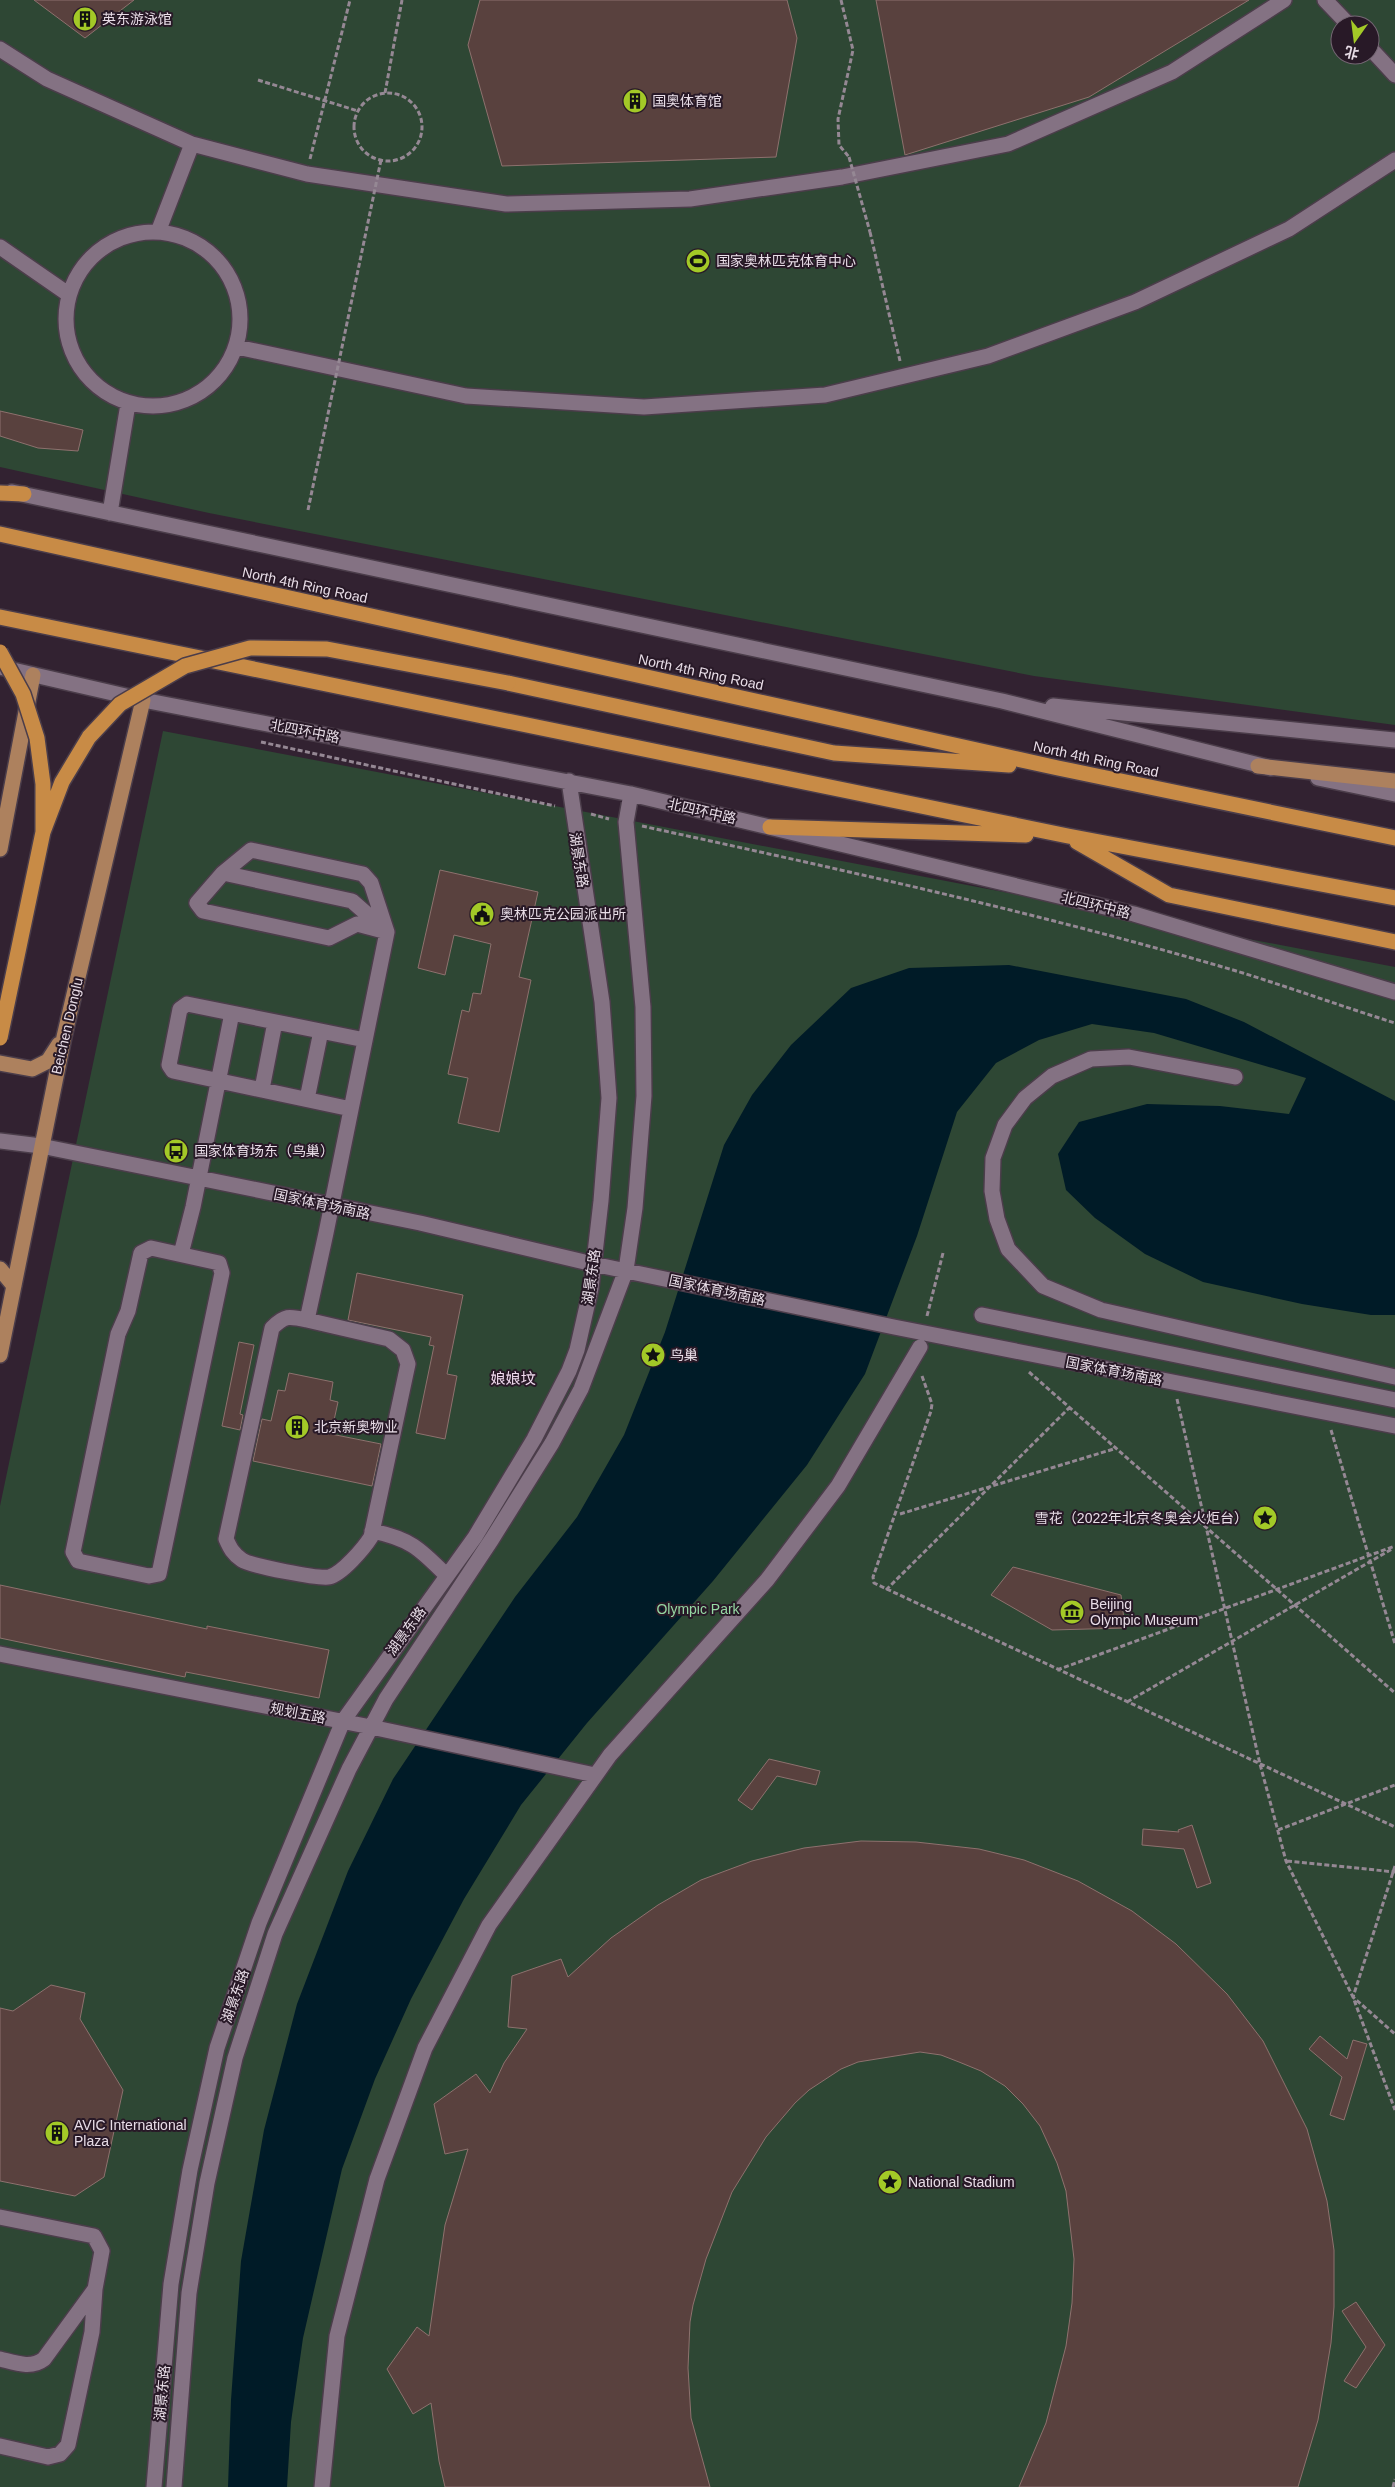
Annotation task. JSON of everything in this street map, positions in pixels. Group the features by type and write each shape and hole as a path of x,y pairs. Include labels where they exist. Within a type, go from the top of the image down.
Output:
{"highway":[{"path":"0,491 24,494"},
{"name":"North 4th Ring Road","path":"0,534 1058,768 1395,838"},
{"path":"0,617 1068,836 1395,898"},
{"path":"0,1038 42,832 62,782 89,737 120,704 185,666 250,648 328,649 508,684 834,753 1058,768"},
{"path":"0,652 23,694 37,738 43,784 42,832"},
{"path":"770,827 1068,836 1169,895 1395,942"}],"main road":[{"path":"0,849 33,675"},
{"name":"Beichen Donglu","path":"0,1355 64,1037 142,700"},
{"path":"1258,766 1395,781"},
{"path":"0,1063 32,1069 48,1061 64,1037"},
{"path":"0,1269 14,1286"}],"street":[{"path":"0,49 47,79 192,144 307,174 506,204 690,200 842,177 1008,144 1172,72 1284,0"},
{"path":"1325,0 1339,15"},
{"path":"1380,59 1395,75"},
{"path":"158,232 192,144"},
{"path":"237,347 466,396 644,407 824,395 988,356 1135,302 1289,229 1395,160"},
{"path":"158,232 184,237 208,250 226,270 238,294 241,321 237,347 224,371 205,390 181,403 154,407 128,404 102,392 83,372 70,348 65,321 68,294 82,268 102,247 129,235 158,232"},
{"path":"0,247 68,294"},
{"path":"110,512 128,404"},
{"path":"24,494 1002,700 1258,766 1395,794"},
{"name":"北四环中路","path":"0,667 142,700 631,794 1134,914 1395,992"},
{"path":"1002,700 1395,740"},
{"name":"湖景东路","path":"154,2487 171,2284 190,2170 217,2048 259,1922 343,1721 475,1537 534,1439 569,1371 577,1350 591,1288 601,1200 609,1098 602,1002 568,781"},
{"name":"湖景东路","path":"174,2487 189,2293 207,2183 235,2058 274,1934 349,1769 371,1727 408,1664 492,1539 552,1443 581,1389 626,1270 635,1208 644,1096 643,1008 626,822 631,794"},
{"path":"307,1320 387,932 371,883 363,874 250,850 223,873 197,903 203,912 329,938 357,924 387,932"},
{"path":"223,873 352,901 387,932"},
{"path":"351,1109 173,1071 169,1065 180,1009 187,1004 365,1040"},
{"path":"181,1254 199,1179 232,1013"},
{"path":"262,1089 275,1022"},
{"path":"307,1099 321,1031"},
{"path":"1234,1077 1129,1057 1091,1060 1052,1076 1024,1098 1005,1125 993,1158 992,1191 998,1219 1008,1249 1043,1286 1101,1310 1395,1377"},
{"name":"国家体育场南路","path":"0,1141 41,1146 420,1223 593,1264 894,1328 922,1340 1395,1426"},
{"path":"151,1248 181,1254 219,1263 222,1273 159,1574 149,1576 78,1561 73,1552 118,1334 128,1311 141,1253 151,1248"},
{"path":"982,1315 1395,1400"},
{"path":"291,1316 307,1320 388,1339 404,1350 408,1364 372,1531 362,1551 331,1577 316,1578 244,1561 232,1552 226,1538 272,1328 281,1319 291,1316"},
{"path":"322,2487 337,2336 377,2179 425,2048 488,1925 595,1775 662,1696 767,1580 838,1486 922,1340"},
{"path":"372,1531 397,1536 419,1548 447,1576"},
{"name":"规划五路","path":"0,1654 343,1721 595,1775"},
{"path":"0,2217 94,2236 102,2251 95,2289 92,2332 68,2445 60,2454 48,2457 0,2446"},
{"path":"0,2359 28,2365 37,2364 44,2359 95,2289"}],"path":[{"path":"307,174 350,0"},
{"path":"386,93 402,0"},
{"path":"841,0 852,50 838,119 839,144 849,157 870,232 904,376"},
{"path":"258,80 358,111"},
{"path":"386,93 397,94 408,99 416,107 421,118 420,141 413,151 404,158 392,161 381,160 371,156 357,141 355,121 358,111 365,102 375,96 386,93"},
{"path":"308,510 381,160"},
{"path":"253,740 848,871 1111,936 1244,974 1395,1023"},
{"path":"943,1253 922,1340 919,1366 930,1396 931,1411 874,1577 874,1583 1395,1827"},
{"path":"1025,1368 1395,1693"},
{"path":"1177,1399 1260,1764 1286,1861 1353,1997 1395,2110"},
{"path":"886,1590 1070,1407"},
{"path":"1331,1430 1395,1644"},
{"path":"900,1514 1117,1448"},
{"path":"1057,1670 1395,1547"},
{"path":"1127,1702 1395,1547"},
{"path":"1278,1830 1395,1785"},
{"path":"1286,1861 1394,1872"},
{"path":"1353,1997 1395,1866"},
{"path":"1353,1997 1395,2034"},
{"path":"1393,2487 1395,2479"}],"green space":[{"name":"国家奥林匹克体育中心","path":"0,0 1395,0 1395,725 1034,676 209,513 0,467"},
{"name":"Olympic Park","path":"163,731 1395,967 1395,2487 0,2487 0,1506"}],"water":[{"path":"1009,965 1186,999 1244,1022 1395,1101 1395,1315 1371,1315 1302,1304 1203,1282 1145,1254 1095,1218 1066,1190 1058,1154 1079,1122 1147,1104 1220,1106 1289,1114 1306,1078 1154,1033 1092,1024 1039,1040 996,1063 957,1112 917,1236 865,1374 807,1465 713,1581 587,1723 521,1805 464,1899 411,1999 375,2079 342,2169 303,2338 291,2422 287,2487 228,2487 231,2400 241,2261 264,2130 297,2004 348,1871 393,1779 515,1597 577,1517 624,1435 665,1332 724,1145 752,1095 791,1045 851,988 909,968"}],"building":[{"name":"英东游泳馆","path":"34,0 134,0 85,38"},
{"name":"国奥体育馆","path":"480,0 787,0 797,38 776,157 502,166 468,45"},
{"path":"876,0 1249,0 1089,97 905,155"},
{"path":"0,411 83,430 78,451 38,448 0,436"},
{"path":"440,870 538,892 519,977 531,980 499,1132 458,1123 468,1078 448,1074 462,1010 469,1012 473,993 481,994 491,944 454,935 445,975 418,968"},
{"path":"357,1273 463,1295 447,1374 457,1376 445,1439 416,1433 434,1346 429,1345 431,1337 348,1320"},
{"path":"239,1342 254,1345 240,1414 243,1415 240,1430 222,1426"},
{"name":"北京新奥物业","path":"289,1373 333,1382 330,1400 338,1402 331,1434 381,1444 372,1486 253,1461 262,1419 271,1421 278,1390 285,1391"},
{"name":"Beijing Olympic Museum","path":"1013,1567 1121,1595 1125,1628 1052,1630 991,1595"},
{"path":"0,1585 207,1629 207,1626 329,1650 319,1698 186,1672 185,1677 0,1638"},
{"path":"769,1759 820,1771 816,1785 777,1776 752,1810 738,1800"},
{"path":"1192,1825 1211,1883 1197,1888 1184,1849 1142,1845 1143,1829 1179,1832 1178,1830"},
{"name":"National Stadium","path":"861,1841 916,1842 979,1849 1024,1860 1078,1881 1132,1911 1176,1944 1227,1994 1263,2041 1307,2129 1327,2201 1334,2250 1334,2307 1331,2343 1318,2420 1298,2487 1019,2487 1046,2423 1066,2346 1072,2303 1074,2259 1066,2191 1057,2163 1040,2126 1023,2104 1005,2086 981,2071 959,2062 941,2055 920,2052 858,2062 841,2069 809,2090 795,2103 766,2137 732,2192 706,2259 690,2322 688,2368 691,2418 710,2487 445,2487 439,2461 431,2403 413,2414 387,2369 417,2327 429,2336 445,2225 468,2149 445,2154 434,2104 476,2074 490,2093 504,2063 527,2029 508,2027 512,1976 561,1959 568,1977 611,1938 658,1905 701,1880 752,1861 804,1848"},
{"name":"AVIC International Plaza","path":"51,1985 85,1993 80,2019 123,2090 104,2177 75,2196 0,2181 0,2008 13,2011"},
{"path":"1320,2036 1347,2059 1353,2040 1367,2044 1344,2120 1330,2115 1342,2077 1309,2049"},
{"path":"1356,2302 1385,2345 1356,2388 1344,2381 1366,2347 1342,2311"}],"place":[{"name":"英东游泳馆","path":"85,19"},
{"name":"国奥体育馆","path":"635,101"},
{"name":"国家奥林匹克体育中心","path":"698,261"},
{"name":"奥林匹克公园派出所","path":"482,914"},
{"name":"国家体育场东（鸟巢）","path":"176,1151"},
{"name":"鸟巢","path":"653,1355"},
{"name":"北京新奥物业","path":"297,1427"},
{"name":"雪花（2022年北京冬奥会火炬台）","path":"1265,1518"},
{"name":"Beijing Olympic Museum","path":"1072,1612"},
{"name":"AVIC International Plaza","path":"57,2133"},
{"name":"National Stadium","path":"890,2182"}],"district":[{"name":"娘娘坟","path":"513,1378"}]}
